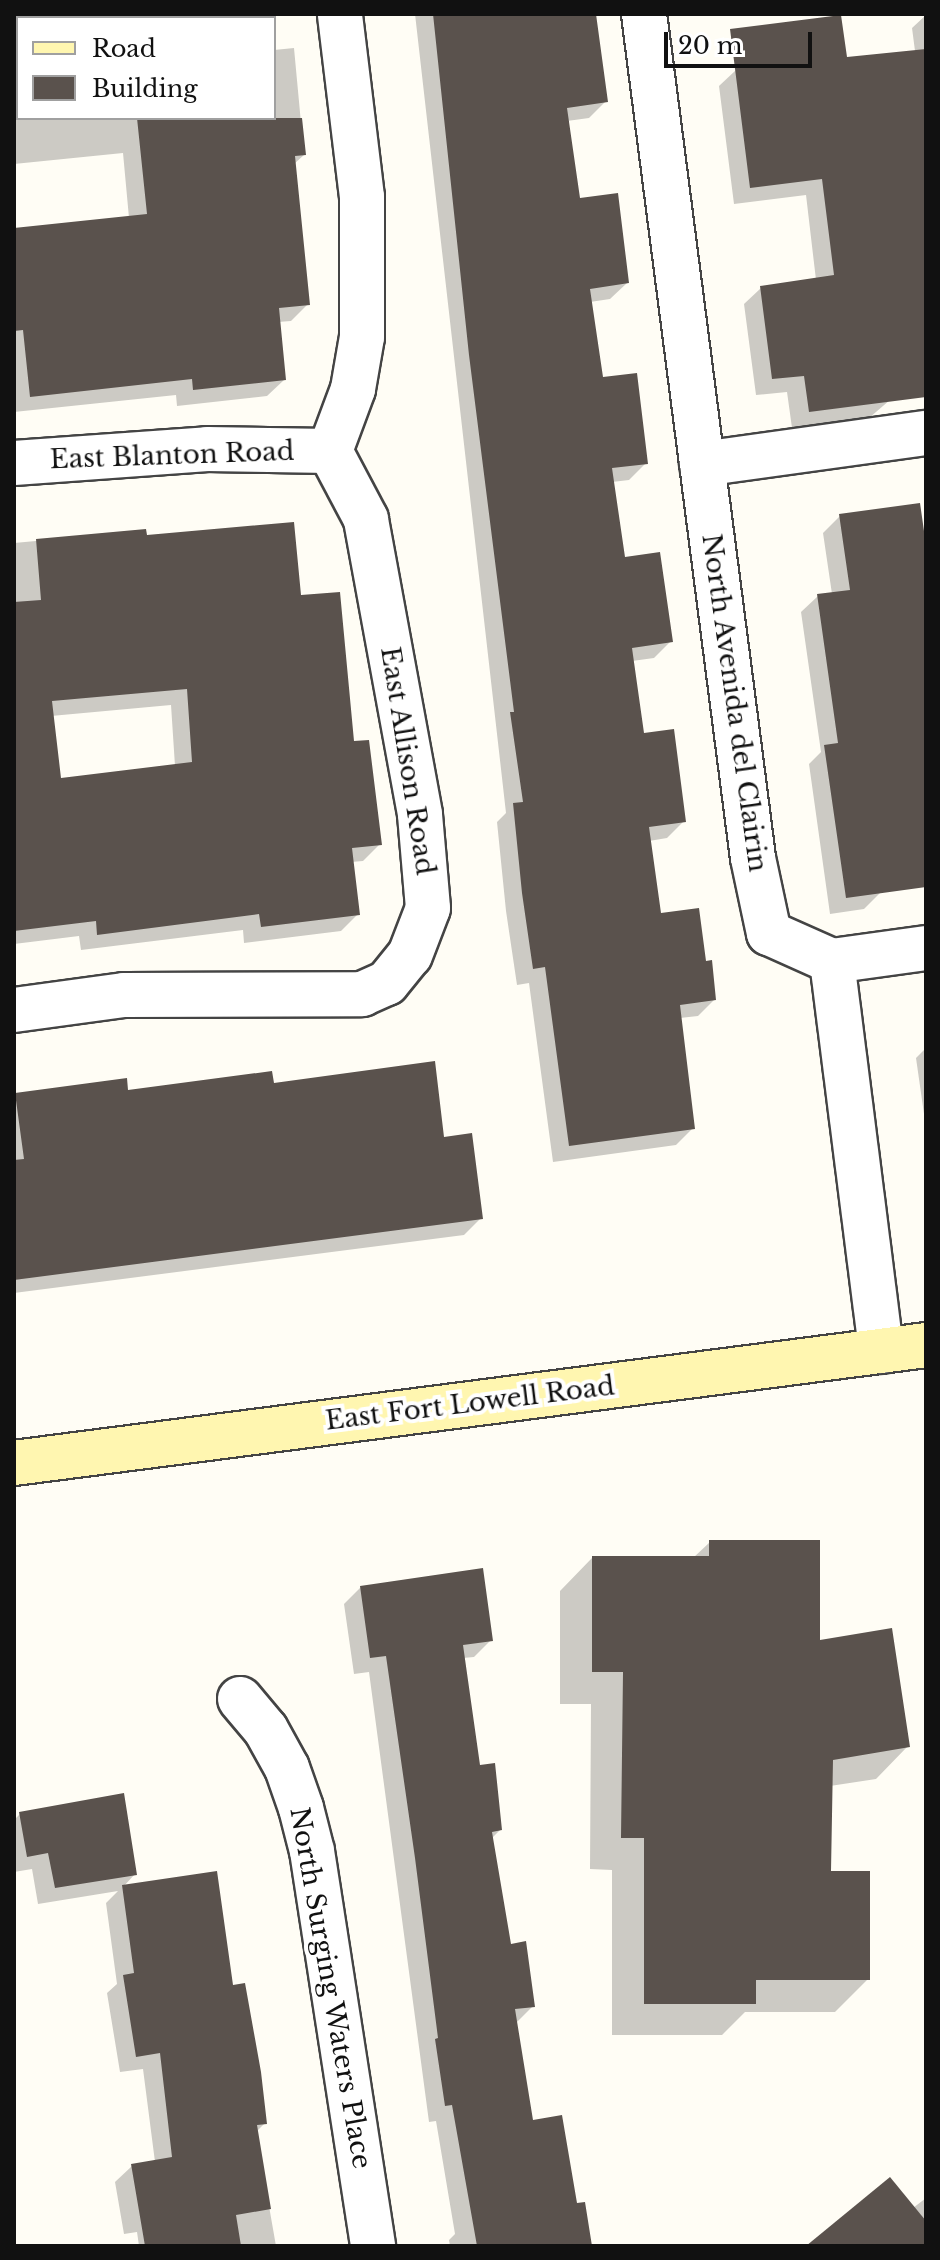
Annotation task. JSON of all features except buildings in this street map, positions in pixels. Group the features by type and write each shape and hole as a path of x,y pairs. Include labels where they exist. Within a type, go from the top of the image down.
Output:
{"main road":[{"name":"East Fort Lowell Road","path":"14,1463 926,1345"}],"street":[{"path":"330,451 353,389 362,337 362,197 340,14"},
{"name":"North Avenida del Clairin","path":"644,14 753,858 769,933 832,961"},
{"path":"702,464 926,433"},
{"name":"East Blanton Road","path":"14,463 207,449 330,451"},
{"name":"East Allison Road","path":"14,1010 124,995 362,994 387,983 410,955 428,908 420,814 366,519 330,451"},
{"path":"881,1351 832,961 926,948"},
{"name":"North Surging Waters Place","path":"240,1699 266,1730 287,1768 305,1822 373,2246"}]}
